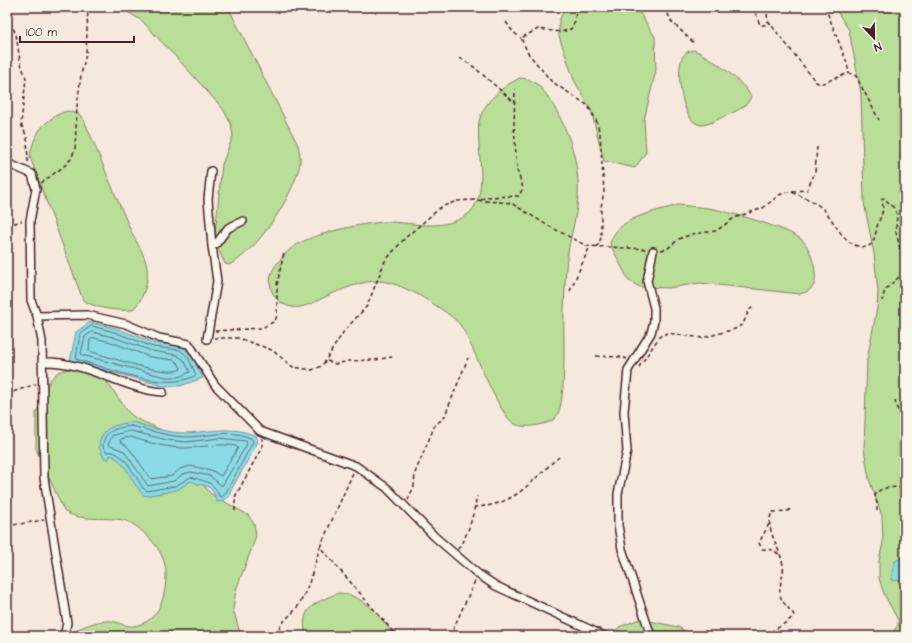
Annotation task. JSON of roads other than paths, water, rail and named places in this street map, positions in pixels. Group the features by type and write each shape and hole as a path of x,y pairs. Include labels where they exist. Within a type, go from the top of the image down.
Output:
{"street":[{"path":"7,163 32,174 35,182 35,196 30,221 31,300 37,316 42,341 44,478 68,623 64,636"},
{"path":"207,336 217,282 208,199 211,171"},
{"path":"212,246 216,244 228,228 243,221"},
{"path":"654,251 647,281 654,308 652,333 639,354 632,362 627,377 624,412 627,451 618,494 618,525 628,570 651,636 681,636"},
{"path":"37,316 87,315 126,324 159,338 189,344 215,385 260,431 356,466 387,488 435,537 478,574 496,586 604,636"},
{"path":"42,362 86,369 142,388 163,392"}],"water":[{"path":"90,322 115,328 155,343 181,346 191,354 203,378 180,386 164,386 70,361 76,332"},
{"path":"132,422 179,433 221,430 238,431 256,436 258,442 231,490 229,497 222,501 217,502 212,491 207,486 191,481 177,490 145,496 136,486 121,462 110,455 109,459 104,458 99,447 100,440 105,431 120,424"},
{"path":"905,556 905,581 891,580 894,562"}]}
